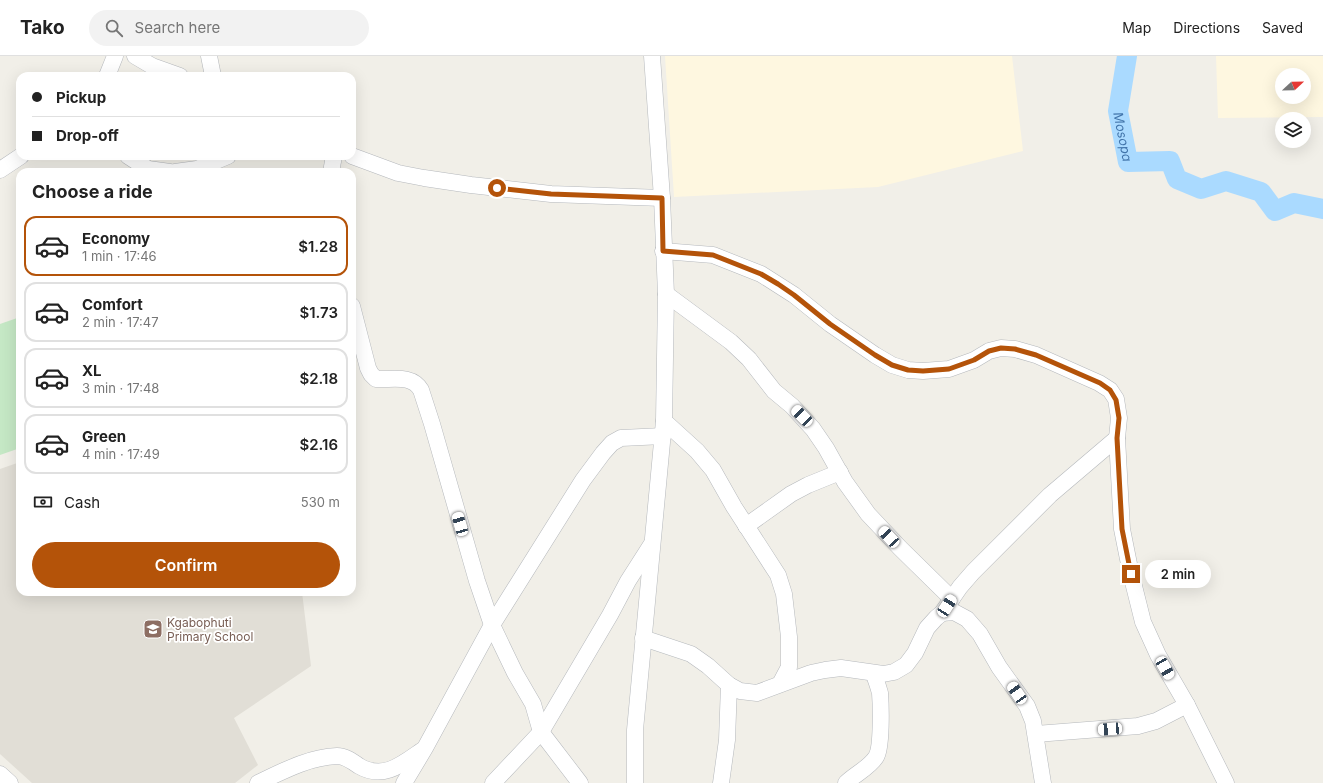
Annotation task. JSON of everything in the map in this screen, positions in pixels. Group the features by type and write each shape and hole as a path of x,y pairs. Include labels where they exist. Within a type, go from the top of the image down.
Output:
{"street":[{"path":"109,72 115,56"},
{"path":"135,56 152,66 169,72"},
{"path":"209,56 212,72"},
{"path":"635,783 634,730 664,429 666,294 663,251 662,198 652,56"},
{"path":"356,157 398,173 471,185 551,194 662,198"},
{"path":"0,170 16,159"},
{"path":"134,160 146,168"},
{"path":"200,168 219,160"},
{"path":"663,251 713,255 761,274 794,295 830,324 875,355 892,365 908,370 923,371 949,369 974,360 989,351 1001,348 1015,349 1036,355 1100,383 1110,390 1116,400 1119,418 1117,438 1122,529 1143,622 1150,640 1187,705 1226,783"},
{"path":"666,294 731,342 749,359 774,391 792,406 813,429 845,482 868,514 952,599"},
{"path":"356,322 368,368 371,374 376,379 408,379 418,385 421,390 476,581 492,625 514,673 533,704 541,732 580,783"},
{"path":"404,783 425,748 492,625 583,480 612,443 621,438 664,429 689,443 705,459 713,470 746,526 778,575 784,594 789,637 789,667 780,684"},
{"path":"643,638 691,654 708,666 729,685 740,692 757,693 812,673 825,670 841,668 883,674 894,672 906,665 915,653 927,628 942,613 973,572 1050,495 1117,438"},
{"path":"746,526 791,494 808,485 840,472"},
{"path":"493,783 541,732 628,581 653,542"},
{"path":"942,613 954,612 967,619 980,634 999,667 1027,706 1034,721 1043,783"},
{"path":"846,783 873,762 877,756 879,748 881,709 879,692 874,673"},
{"path":"721,783 727,740 729,685"},
{"path":"1036,734 1138,726 1156,721 1187,705"},
{"path":"258,783 280,772 318,757 339,756 348,759 369,771 376,772 388,770 404,762 425,748"},
{"path":"0,774 10,783"}],"shaded area":[{"path":"665,56 1012,56 1023,151 878,187 674,197"},
{"path":"1216,56 1323,56 1323,117 1311,117 1311,112 1275,112 1275,117 1218,118"},
{"name":"Kgabophuti Primary School","path":"16,463 16,596 302,596 311,666 234,718 258,765 235,783 32,783 0,754 0,469"}],"green space":[{"path":"16,318 16,449 0,455 0,324"}],"waterway":[{"name":"Mosopa","path":"1127,56 1118,111 1128,162 1170,161 1177,179 1201,189 1226,181 1261,192 1275,211 1294,203 1323,209"}],"place":[{"name":"Kgabophuti Primary School","path":"153,629"}],"route":[{"path":"497,188 551,194 662,198 663,251 713,255 761,274 794,295 830,324 892,365 908,370 923,371 949,369 974,360 989,351 1001,348 1015,349 1036,355 1100,383 1110,390 1116,400 1119,418 1117,438 1122,529 1131,574"}]}
